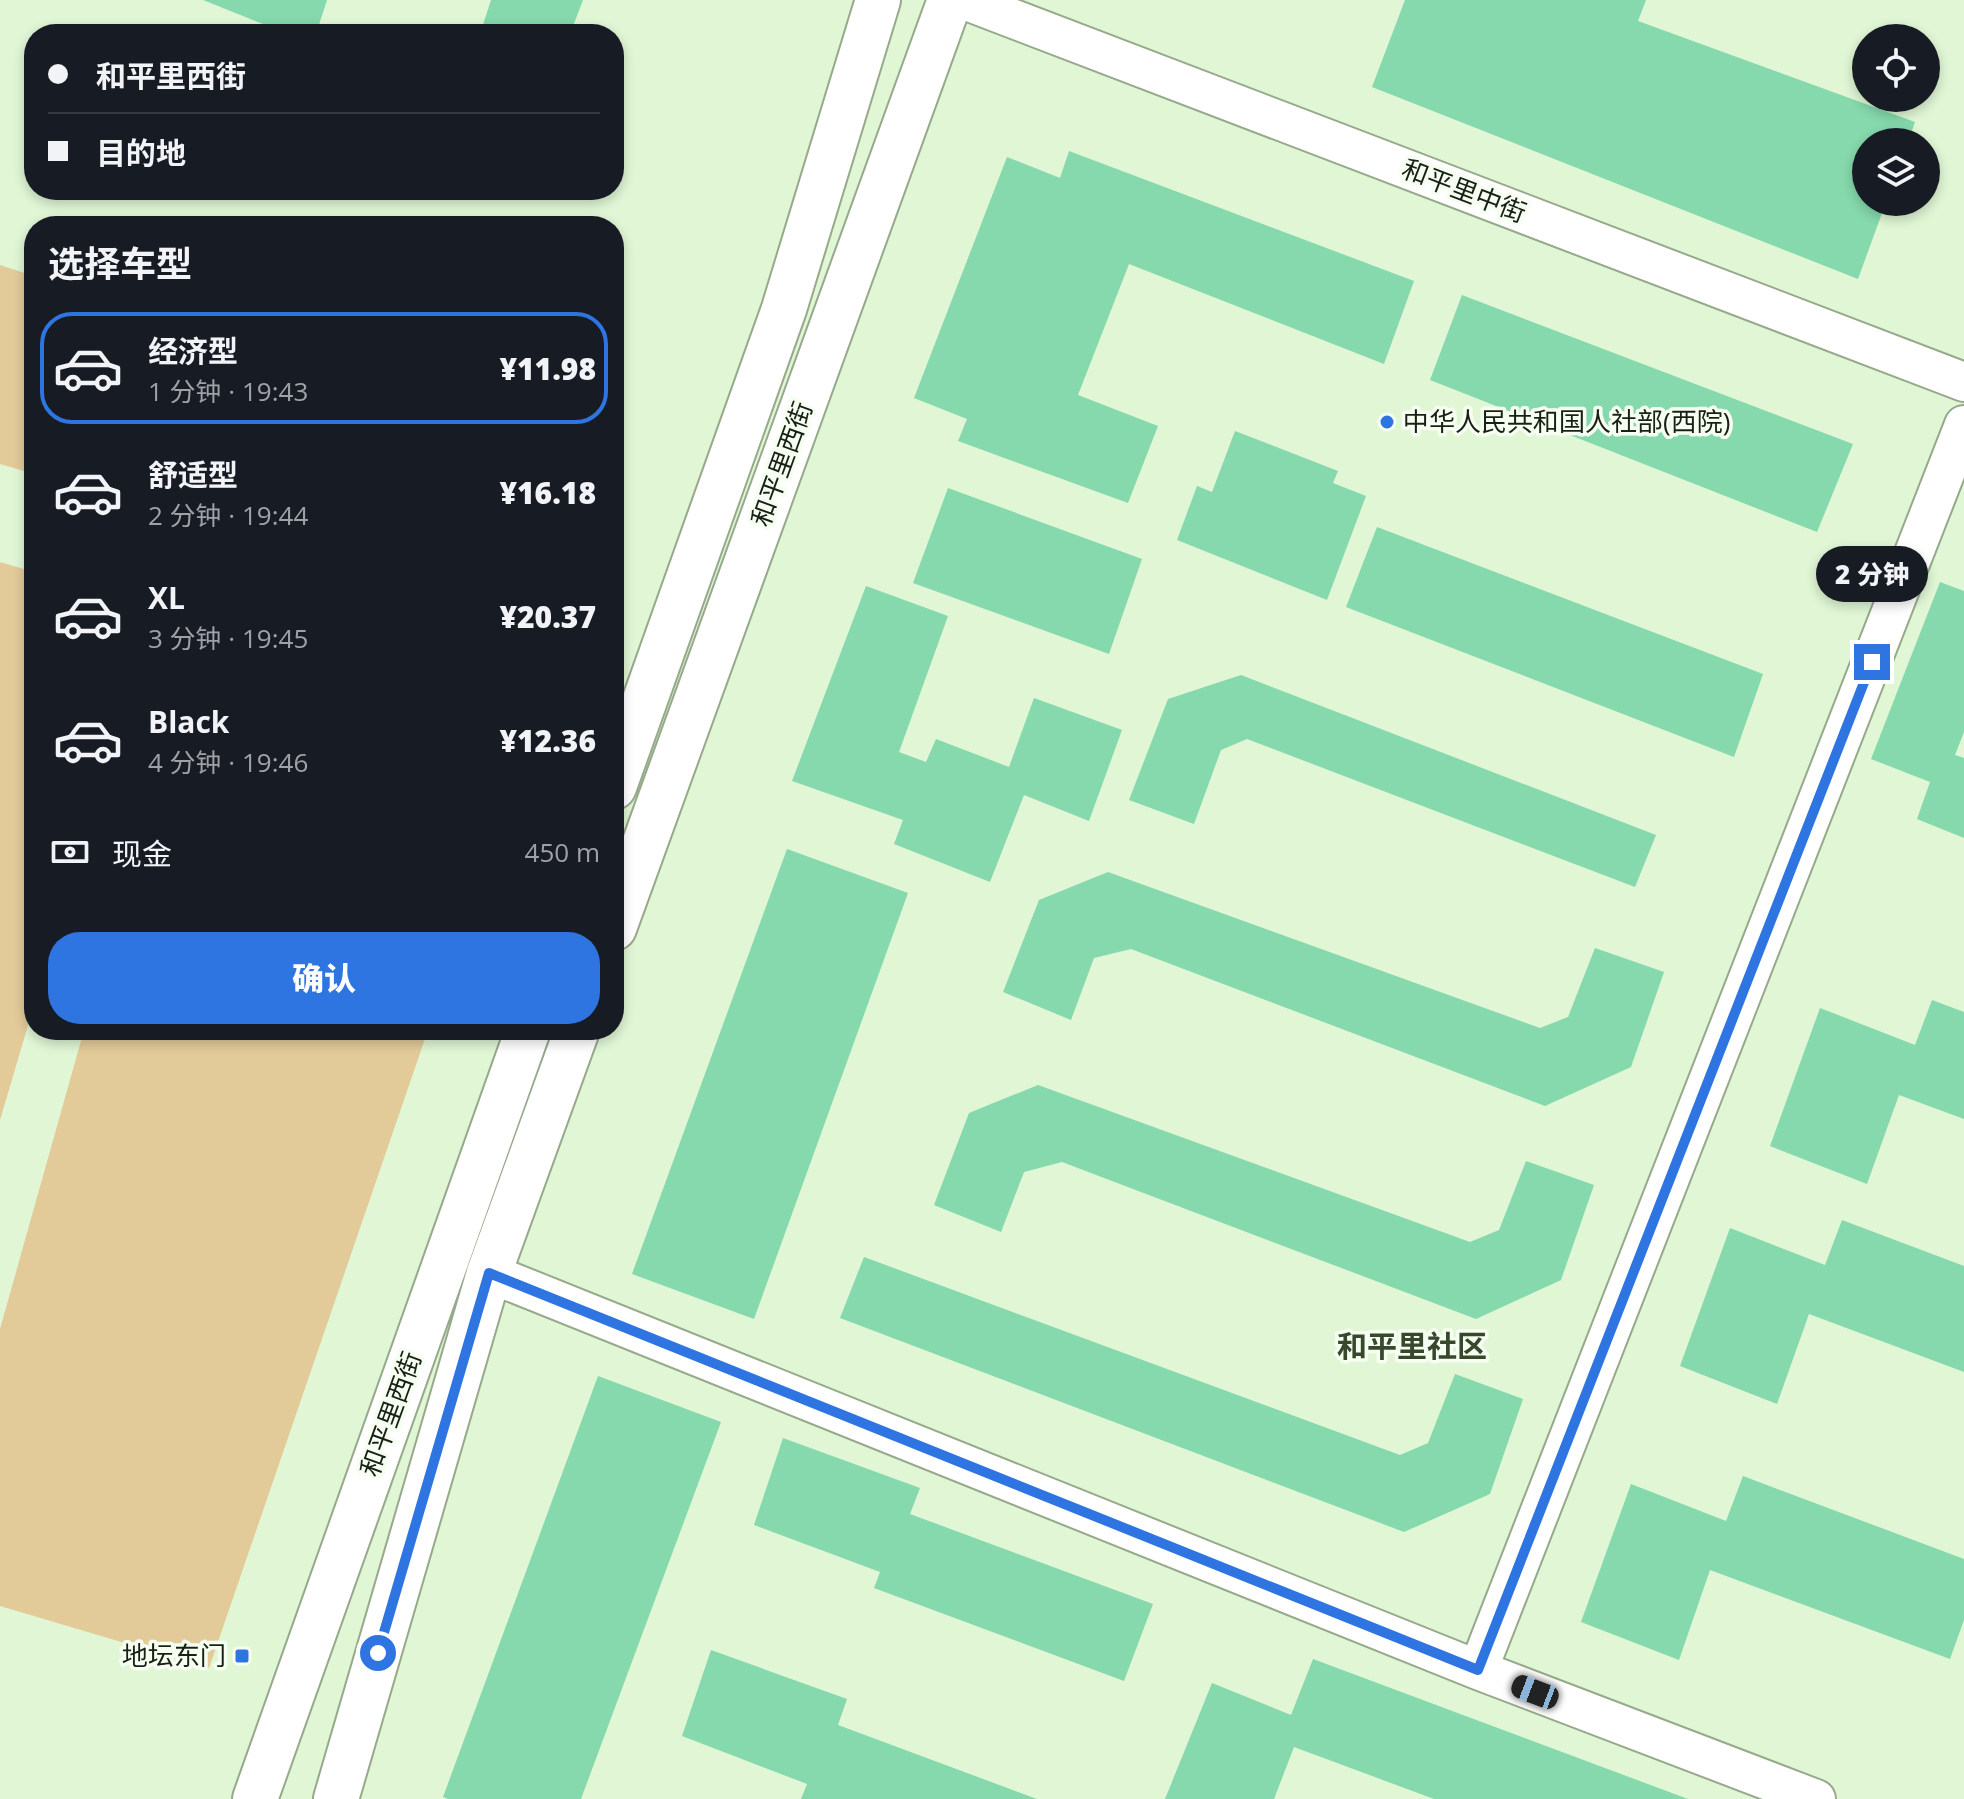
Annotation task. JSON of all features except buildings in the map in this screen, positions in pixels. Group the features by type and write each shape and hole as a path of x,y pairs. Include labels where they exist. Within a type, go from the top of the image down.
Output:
{"main road":[{"name":"和平里西街","path":"624,759 784,309 878,0"},
{"name":"和平里西街","path":"624,900 950,0"},
{"name":"和平里西街","path":"255,1799 524,1040"},
{"name":"和平里西街","path":"336,1799 489,1273 573,1040"}],"street":[{"name":"和平里中街","path":"964,0 1964,382"},
{"path":"1478,1670 1964,425"},
{"path":"489,1273 1798,1796"}],"shaded area":[{"path":"0,265 24,273 24,471 0,464"},
{"path":"0,562 24,569 24,1039 0,1120"},
{"path":"81,1040 425,1040 209,1668 0,1606 0,1329"}],"place":[{"name":"中华人民共和国人社部(西院)","path":"1387,422"},
{"name":"地坛东门","path":"242,1656"}],"district":[{"name":"和平里社区","path":"1412,1347"}],"route":[{"path":"378,1653 489,1273 1478,1670 1872,662"}]}
